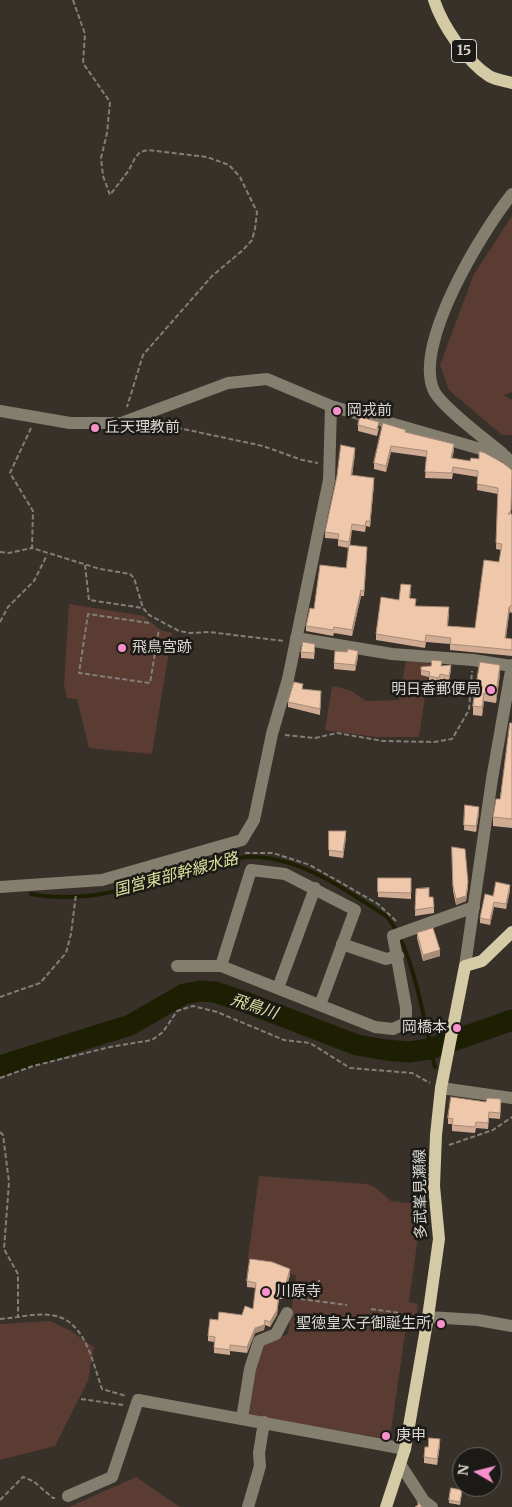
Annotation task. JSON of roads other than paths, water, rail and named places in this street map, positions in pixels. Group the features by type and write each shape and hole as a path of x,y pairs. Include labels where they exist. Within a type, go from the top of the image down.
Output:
{"main road":[{"name":"15","path":"434,0 439,14 464,52 490,76 512,83"},
{"path":"465,966 482,960 512,932"},
{"name":"多武峯見瀬線","path":"386,1507 405,1449 428,1317 439,1239 434,1186 435,1150 441,1088 465,966"}],"street":[{"path":"439,14 442,0"},
{"path":"509,459 435,393 430,372 439,326 451,291 474,249 512,194"},
{"path":"0,411 35,419 70,423 127,421 228,383 267,379 331,406 509,459"},
{"path":"0,887 102,880 242,840 254,820 272,734 288,679 329,480 331,406"},
{"path":"296,638 392,654 512,665 465,966"},
{"path":"221,966 251,870 285,874 355,910 320,1005"},
{"path":"278,988 315,888"},
{"path":"177,966 221,966 375,1027 393,1029 406,1023 398,956 399,933 474,907"},
{"path":"342,944 386,959 398,956"},
{"path":"441,1088 512,1098"},
{"path":"242,1418 250,1370 259,1342 276,1334 287,1313"},
{"path":"428,1317 478,1320 512,1326"},
{"path":"68,1496 112,1477 137,1403 242,1418 405,1449"},
{"path":"248,1507 260,1466 259,1453 264,1422"},
{"path":"400,1464 424,1500 432,1507"}],"waterway":[{"name":"国営東部幹線水路","path":"31,894 53,897 95,895 138,886 244,857 259,857 294,864 341,887 386,916 404,946 411,966 435,1067"},
{"name":"飛鳥川","path":"0,1066 130,1025 184,994 201,991 215,992 245,1002 357,1045 386,1050 409,1052 430,1049 512,1020"}],"place":[{"name":"岡戎前","path":"337,411"},
{"name":"丘天理教前","path":"95,428"},
{"name":"飛鳥宮跡","path":"122,648"},
{"name":"明日香郵便局","path":"491,690"},
{"name":"岡橋本","path":"457,1028"},
{"name":"川原寺","path":"266,1292"},
{"name":"聖徳皇太子御誕生所","path":"441,1324"},
{"name":"庚申","path":"386,1436"}]}
